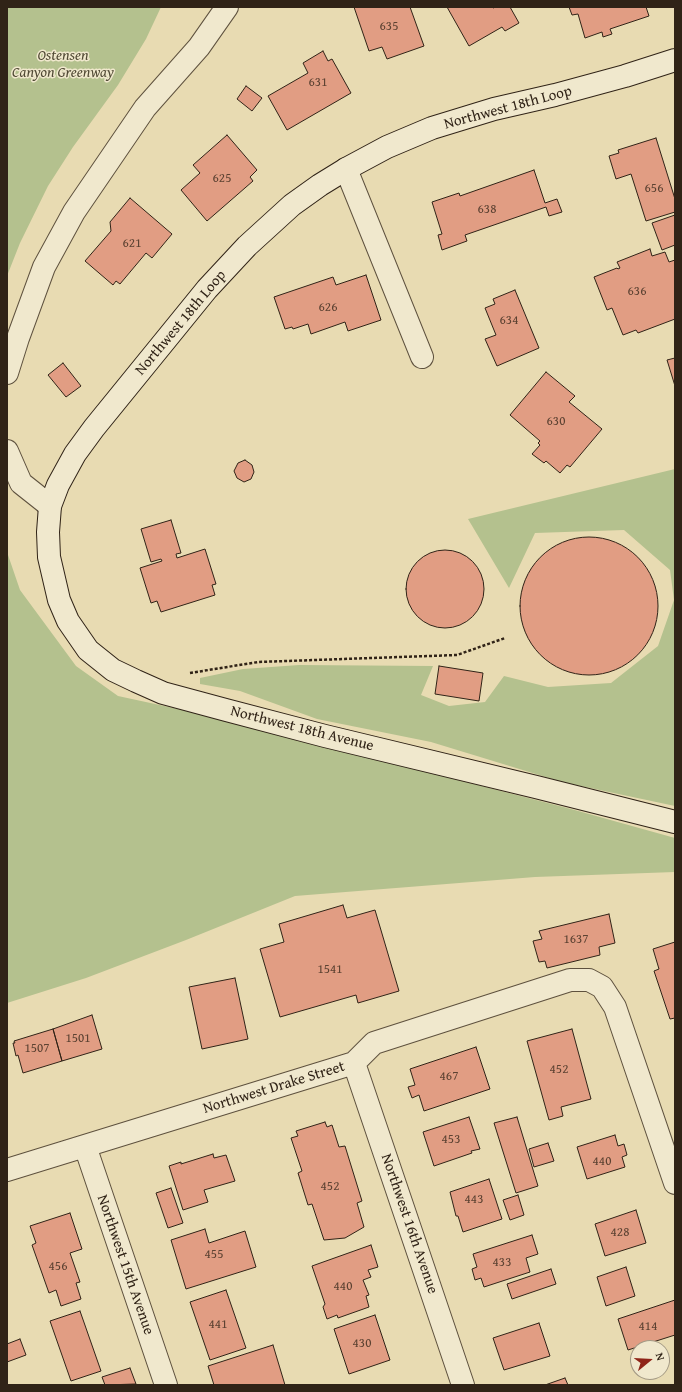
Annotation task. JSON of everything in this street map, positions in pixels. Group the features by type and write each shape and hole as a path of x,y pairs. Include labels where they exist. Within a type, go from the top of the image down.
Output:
{"street":[{"path":"7,373 44,267 74,212 145,108 199,47 227,7"},
{"name":"Northwest 18th Loop","path":"50,506 58,485 75,454 94,428 207,289 247,246 292,205 320,185 387,147 432,128 494,109 555,95 625,76 675,60"},
{"path":"346,169 422,357"},
{"path":"7,451 21,483 50,506"},
{"name":"Northwest 18th Avenue","path":"50,506 48,532 49,557 59,600 68,621 88,650 113,670 170,695 325,736 675,822"},
{"name":"Northwest Drake Street","path":"7,1170 354,1063 374,1044 570,980 589,980 602,987 615,1007 675,1183"},
{"name":"Northwest 16th Avenue","path":"354,1063 463,1385"},
{"name":"Northwest 15th Avenue","path":"85,1146 166,1385"}],"path":[{"path":"189,673 258,662 457,654 504,638"}],"green space":[{"name":"Ostensen Canyon Greenway","path":"7,7 161,7 146,39 118,85 73,147 48,186 20,243 7,276"},
{"path":"675,469 675,806 562,782 431,742 317,719 240,691 200,684 200,678 243,669 299,665 433,666 421,695 449,706 485,702 504,676 548,687 611,683 658,646 674,600 670,570 624,530 535,533 509,588 468,519"},
{"path":"7,552 20,590 76,666 118,696 206,715 571,809 675,838 675,872 535,877 295,896 86,978 7,1003"}],"building":[{"path":"354,7 410,7 424,46 387,59 382,47 369,51"},
{"path":"447,7 510,7 519,23 505,31 502,27 469,46"},
{"path":"569,7 646,7 649,16 610,29 612,34 603,37 602,32 585,38 578,14 572,15"},
{"path":"323,51 328,61 332,59 351,93 287,130 268,96 308,73 303,63"},
{"path":"246,86 262,98 252,111 237,99"},
{"path":"227,135 257,170 250,177 253,181 207,221 181,190 200,173 193,165"},
{"path":"656,138 675,199 675,212 646,221 631,174 616,179 609,156 619,153 618,150"},
{"path":"534,170 545,203 557,199 562,212 549,216 546,207 465,235 467,241 442,250 438,235 442,234 432,202 459,193 460,196"},
{"path":"130,198 172,234 152,258 146,253 120,284 116,281 113,285 85,261 111,231 110,222"},
{"path":"675,215 675,245 662,250 652,223"},
{"path":"650,249 652,256 665,252 669,262 675,260 675,319 638,333 636,330 623,335 612,308 607,310 594,277 620,268 617,262"},
{"path":"366,275 381,320 348,331 345,322 311,334 308,324 293,329 292,327 285,329 274,297 333,277 336,285"},
{"path":"515,290 539,348 497,366 485,339 496,335 485,308 495,304 493,299"},
{"path":"675,358 675,386 667,360"},
{"path":"63,363 81,386 66,397 48,375"},
{"path":"546,372 575,396 569,402 602,429 570,467 567,465 560,473 546,461 544,463 532,454 540,445 538,443 540,441 510,415"},
{"path":"245,460 252,465 254,472 251,479 244,482 237,478 234,471 238,463"},
{"path":"171,520 181,553 176,554 177,558 205,549 216,584 212,585 215,595 161,612 157,601 151,603 140,568 162,561 161,559 151,562 141,529"},
{"path":"589,537 609,540 627,549 642,563 655,586 658,606 655,626 646,644 632,659 609,672 589,675 569,672 551,663 536,649 523,626 520,606 523,586 532,568 546,553 569,540"},
{"path":"445,550 460,553 473,561 481,574 484,589 481,604 473,617 460,625 445,628 430,625 417,617 409,604 406,589 409,574 417,561 430,553"},
{"path":"439,666 483,673 479,701 435,694"},
{"path":"343,905 347,918 375,910 399,991 358,1003 356,995 280,1017 260,949 284,942 279,924"},
{"path":"609,914 615,943 599,947 600,955 547,968 545,961 539,962 533,941 542,939 539,931"},
{"path":"675,942 675,1018 670,1019 654,971 659,969 653,949"},
{"path":"235,978 248,1039 202,1049 189,987"},
{"path":"92,1015 102,1049 62,1061 53,1029"},
{"path":"53,1029 62,1061 23,1073 18,1055 16,1056 13,1043 15,1043 14,1041"},
{"path":"572,1029 591,1099 561,1107 563,1116 549,1120 527,1041"},
{"path":"476,1047 490,1089 424,1111 419,1095 412,1098 408,1087 415,1085 410,1069"},
{"path":"469,1117 480,1149 471,1151 472,1153 434,1166 423,1132"},
{"path":"517,1117 538,1186 516,1193 494,1123"},
{"path":"325,1122 327,1127 332,1125 339,1147 345,1146 362,1201 357,1203 364,1227 345,1238 324,1240 312,1204 308,1205 298,1173 302,1171 291,1138 298,1136 296,1131"},
{"path":"615,1135 618,1146 624,1144 627,1155 622,1157 625,1167 587,1179 577,1147"},
{"path":"548,1143 554,1161 534,1167 529,1149"},
{"path":"213,1154 214,1158 226,1155 235,1181 204,1190 208,1202 183,1210 169,1166 181,1162 181,1164"},
{"path":"489,1179 502,1219 463,1232 458,1216 456,1216 450,1192"},
{"path":"171,1188 183,1223 168,1228 156,1193"},
{"path":"518,1195 524,1215 510,1220 503,1200"},
{"path":"636,1210 646,1243 605,1256 595,1224"},
{"path":"70,1213 82,1249 70,1253 80,1282 76,1283 81,1299 61,1306 56,1290 49,1293 32,1245 36,1243 30,1226"},
{"path":"205,1229 209,1243 245,1231 256,1267 186,1289 171,1240"},
{"path":"532,1235 538,1254 526,1258 530,1272 484,1287 481,1278 475,1280 472,1269 477,1267 473,1254"},
{"path":"371,1245 378,1267 368,1270 371,1277 363,1280 369,1295 366,1296 369,1307 338,1318 337,1315 327,1319 323,1307 325,1304 312,1266"},
{"path":"626,1267 635,1296 606,1306 597,1277"},
{"path":"551,1269 556,1284 512,1299 507,1284"},
{"path":"226,1290 246,1348 210,1360 190,1302"},
{"path":"675,1300 675,1335 659,1340 630,1340 630,1349 628,1350 618,1319"},
{"path":"80,1311 101,1371 71,1381 50,1321"},
{"path":"375,1315 390,1360 349,1374 334,1329"},
{"path":"539,1323 550,1356 504,1370 493,1338"},
{"path":"20,1339 26,1355 7,1362 7,1344"},
{"path":"273,1345 285,1385 214,1385 208,1366"},
{"path":"130,1368 136,1384 105,1385 102,1377"},
{"path":"565,1378 568,1385 545,1385"}]}
